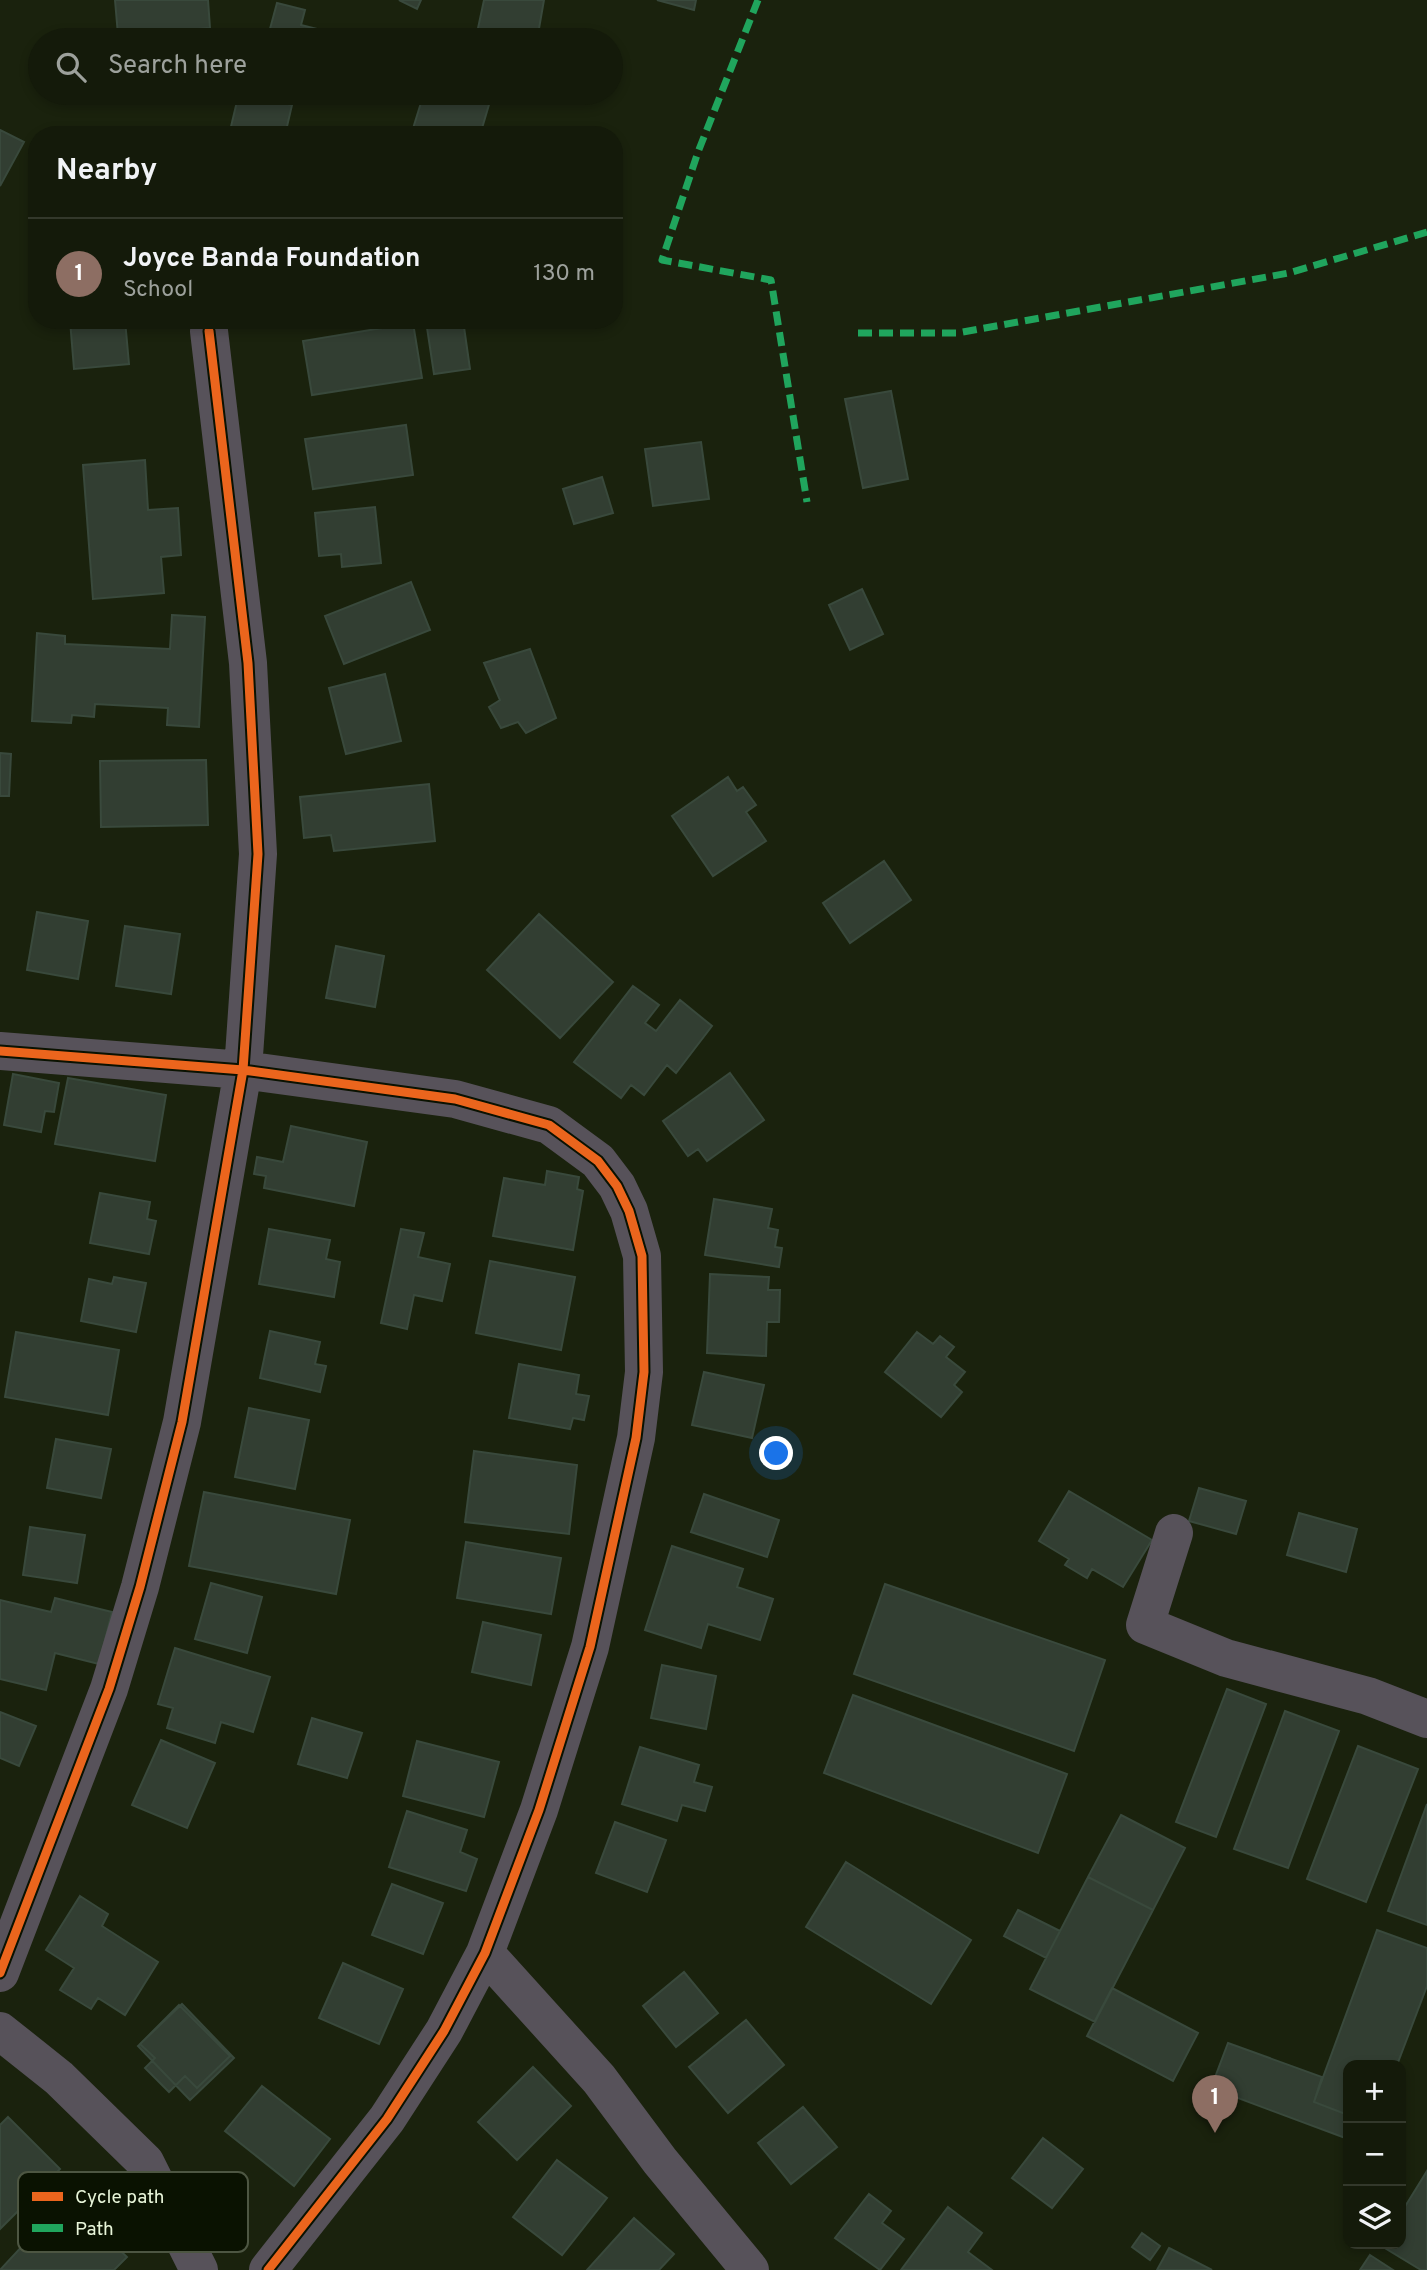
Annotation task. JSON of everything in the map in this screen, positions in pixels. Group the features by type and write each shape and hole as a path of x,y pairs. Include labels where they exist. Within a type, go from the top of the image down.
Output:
{"street":[{"path":"0,1973 109,1689 140,1587 182,1422 243,1070 258,854 248,663 209,331"},
{"path":"0,1051 243,1070 455,1099 549,1125 598,1161 617,1186 629,1211 642,1256 644,1372 636,1438 590,1647 539,1810 485,1953 444,2031 387,2119 268,2270"},
{"path":"1174,1534 1144,1625 1226,1658 1368,1696 1427,1719"},
{"path":"485,1953 598,2079 660,2161 750,2270"},
{"path":"0,2031 59,2078 145,2162 150,2172"},
{"path":"190,2252 199,2270"}],"building":[{"path":"115,0 208,0 210,28 117,28"},
{"path":"399,0 421,0 417,9"},
{"path":"484,0 544,0 539,28 478,28"},
{"path":"657,0 696,0 694,10"},
{"path":"277,3 305,10 301,25 313,28 270,28"},
{"path":"236,105 292,105 287,126 231,126"},
{"path":"420,105 489,105 483,126 414,126"},
{"path":"0,130 24,142 0,186"},
{"path":"71,329 126,329 129,364 74,369"},
{"path":"376,329 414,329 422,378 312,395 303,341"},
{"path":"427,329 464,329 470,369 434,374"},
{"path":"891,391 908,479 863,488 845,399"},
{"path":"406,425 413,475 313,489 305,439"},
{"path":"701,442 709,499 653,506 645,449"},
{"path":"145,460 148,510 178,508 181,555 161,557 164,593 93,599 83,465"},
{"path":"602,477 613,513 574,524 563,489"},
{"path":"375,507 381,563 342,567 341,554 319,556 315,513"},
{"path":"411,582 430,630 344,664 325,616"},
{"path":"862,589 883,634 850,650 829,605"},
{"path":"172,615 205,617 199,727 167,725 168,708 95,704 94,717 72,715 71,723 32,721 37,633 65,636 65,644 170,649"},
{"path":"530,649 556,718 526,733 518,722 501,728 489,707 500,700 484,663"},
{"path":"385,674 401,741 346,754 329,688"},
{"path":"0,753 11,754 9,796 0,796"},
{"path":"206,760 208,825 101,827 100,761"},
{"path":"728,777 737,791 743,787 756,805 746,812 766,841 713,876 672,816"},
{"path":"429,784 435,841 334,851 331,835 304,838 300,797"},
{"path":"884,861 911,900 850,943 823,903"},
{"path":"37,912 88,921 78,979 27,970"},
{"path":"539,914 613,982 560,1038 487,970"},
{"path":"125,926 180,934 171,994 116,986"},
{"path":"336,946 384,956 375,1007 326,998"},
{"path":"633,986 659,1005 645,1023 656,1031 680,1000 712,1026 676,1073 667,1065 644,1095 631,1085 621,1098 574,1062"},
{"path":"730,1073 764,1120 707,1161 698,1149 688,1156 663,1121"},
{"path":"13,1074 59,1083 54,1112 45,1111 41,1132 4,1125"},
{"path":"68,1078 166,1095 155,1161 55,1144"},
{"path":"291,1126 367,1142 354,1206 264,1188 266,1176 254,1174 257,1157 283,1162"},
{"path":"547,1171 579,1177 577,1189 583,1191 573,1250 493,1236 504,1178 545,1185"},
{"path":"100,1193 150,1202 147,1219 156,1221 149,1254 90,1243"},
{"path":"714,1199 772,1209 768,1228 778,1230 775,1247 782,1248 779,1267 705,1255"},
{"path":"269,1229 330,1240 326,1259 340,1262 334,1297 259,1284"},
{"path":"401,1229 424,1233 418,1257 450,1264 442,1301 414,1295 407,1329 381,1323"},
{"path":"490,1261 575,1277 561,1350 476,1333"},
{"path":"710,1274 769,1277 768,1290 780,1290 779,1322 767,1322 766,1356 707,1353"},
{"path":"114,1277 146,1283 136,1332 81,1321 89,1279 112,1284"},
{"path":"270,1331 320,1342 315,1364 326,1366 320,1392 260,1378"},
{"path":"16,1332 119,1350 108,1415 5,1397"},
{"path":"917,1332 933,1344 940,1336 954,1347 946,1357 965,1372 954,1385 962,1392 941,1417 885,1372"},
{"path":"519,1364 579,1375 576,1394 589,1396 584,1420 573,1418 570,1429 509,1418"},
{"path":"704,1372 764,1385 752,1438 692,1425"},
{"path":"249,1408 309,1420 295,1489 235,1477"},
{"path":"56,1439 111,1449 101,1498 47,1488"},
{"path":"474,1451 577,1465 569,1534 465,1522"},
{"path":"1199,1488 1246,1501 1236,1534 1189,1521"},
{"path":"1069,1491 1152,1540 1123,1587 1092,1569 1087,1578 1065,1565 1069,1559 1039,1541"},
{"path":"204,1492 350,1520 336,1594 189,1566"},
{"path":"704,1494 779,1520 767,1557 691,1532"},
{"path":"1299,1513 1357,1529 1346,1572 1287,1555"},
{"path":"30,1527 85,1535 77,1583 23,1575"},
{"path":"466,1542 561,1558 551,1614 457,1598"},
{"path":"672,1546 743,1569 737,1587 773,1599 760,1640 708,1624 701,1648 645,1630"},
{"path":"211,1583 262,1597 247,1653 195,1639"},
{"path":"885,1584 1105,1660 1074,1751 854,1674"},
{"path":"55,1598 112,1612 99,1664 55,1653 46,1690 0,1679 0,1600 51,1612"},
{"path":"483,1622 541,1635 531,1685 472,1672"},
{"path":"175,1648 270,1677 253,1732 221,1722 215,1743 167,1728 173,1708 158,1704"},
{"path":"662,1665 716,1676 706,1729 651,1718"},
{"path":"1227,1689 1266,1704 1216,1837 1176,1822"},
{"path":"853,1695 1067,1774 1038,1853 824,1773"},
{"path":"1285,1711 1339,1731 1288,1868 1234,1849"},
{"path":"0,1712 36,1726 19,1766 0,1758"},
{"path":"312,1718 362,1733 347,1778 298,1764"},
{"path":"161,1740 215,1763 187,1828 132,1805"},
{"path":"417,1741 499,1762 484,1817 403,1796"},
{"path":"1358,1746 1418,1769 1366,1902 1307,1879"},
{"path":"640,1747 699,1765 694,1782 712,1787 705,1811 682,1805 677,1821 622,1804"},
{"path":"1427,1804 1427,1925 1388,1911"},
{"path":"407,1811 467,1830 460,1852 477,1859 466,1891 389,1867"},
{"path":"1121,1815 1185,1848 1153,1910 1088,1877"},
{"path":"615,1822 666,1840 647,1892 596,1873"},
{"path":"846,1862 971,1940 931,2004 806,1927"},
{"path":"1088,1877 1153,1910 1095,2022 1030,1989"},
{"path":"392,1884 443,1903 423,1954 372,1935"},
{"path":"80,1896 108,1914 102,1926 158,1962 125,2015 98,1998 91,2009 60,1990 74,1968 46,1950"},
{"path":"1018,1910 1060,1931 1046,1958 1004,1936"},
{"path":"1377,1930 1427,1948 1427,1986 1399,2060 1343,2060 1343,2113 1314,2102"},
{"path":"343,1963 403,1989 379,2044 319,2018"},
{"path":"684,1972 718,2013 676,2047 643,2006"},
{"path":"1112,1988 1198,2033 1173,2081 1087,2036"},
{"path":"182,2004 234,2058 190,2100 138,2046"},
{"path":"179,2005 230,2056 197,2088 185,2076 169,2092 145,2068 155,2058 140,2044"},
{"path":"746,2020 784,2065 728,2113 689,2067"},
{"path":"1228,2043 1322,2077 1314,2102 1343,2113 1343,2137 1211,2088"},
{"path":"533,2067 571,2106 517,2160 478,2122"},
{"path":"262,2086 330,2139 294,2186 225,2131"},
{"path":"803,2107 837,2147 791,2184 758,2143"},
{"path":"8,2117 60,2169 57,2172 18,2172 18,2211 0,2229 0,2125"},
{"path":"1043,2138 1083,2169 1052,2208 1012,2178"},
{"path":"557,2160 607,2198 562,2255 513,2217"},
{"path":"1427,2171 1427,2270 1421,2270 1387,2249 1406,2249 1406,2205"},
{"path":"869,2194 891,2211 882,2223 904,2239 880,2270 835,2238"},
{"path":"948,2207 982,2233 968,2252 992,2270 901,2270"},
{"path":"634,2218 674,2254 659,2270 587,2270"},
{"path":"1142,2233 1160,2246 1150,2260 1132,2247"},
{"path":"1169,2248 1212,2270 1157,2270"},
{"path":"18,2251 122,2252 127,2257 114,2270 0,2270"},
{"path":"1370,2255 1393,2270 1360,2270"}],"marked path":[{"path":"758,0 698,152 662,260 771,280 807,502"},
{"path":"858,333 957,333 1289,273 1427,232"}],"cycle path":[{"path":"0,1973 109,1689 140,1587 182,1422 243,1070 258,854 248,663 209,331"},
{"path":"0,1051 243,1070 455,1099 549,1125 598,1161 617,1186 629,1211 642,1256 644,1372 636,1438 590,1647 539,1810 485,1953 444,2031 387,2119 268,2270"}],"place":[{"name":"Joyce Banda Foundation","path":"1215,2133"}]}
